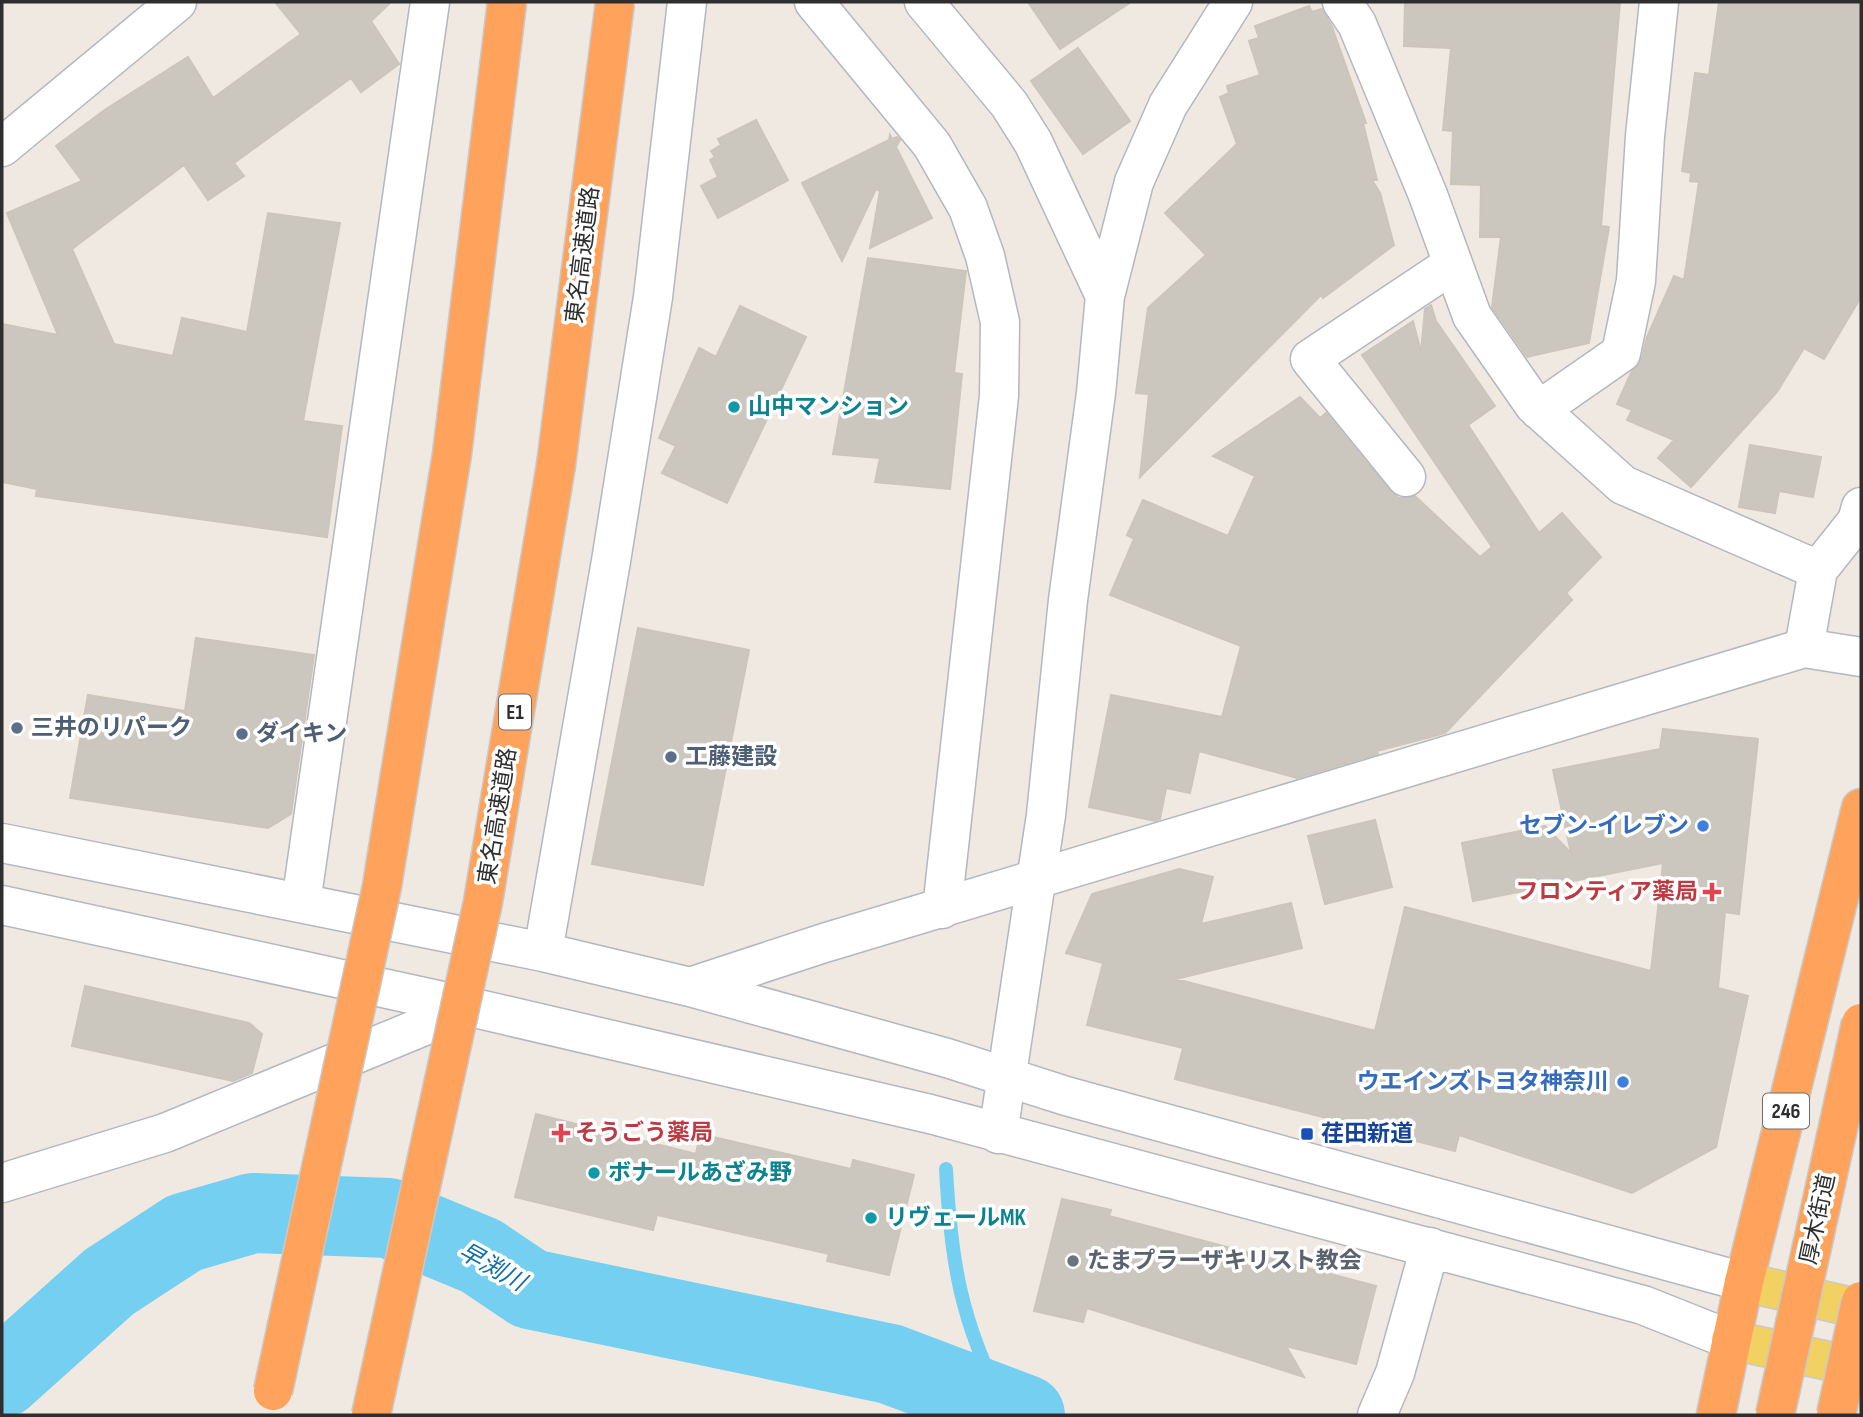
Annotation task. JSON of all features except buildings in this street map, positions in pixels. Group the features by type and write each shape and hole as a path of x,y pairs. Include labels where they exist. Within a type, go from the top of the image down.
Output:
{"highway":[{"path":"270,1403 382,886 452,454 507,2"},
{"name":"東名高速道路","path":"372,1415 483,902 556,465 615,2"},
{"name":"246","path":"1716,1415 1744,1282 1861,808"},
{"name":"厚木街道","path":"1774,1415 1861,1023"},
{"path":"1836,1415 1861,1301"}],"main road":[{"path":"1744,1282 1861,1308"},
{"path":"1731,1340 1861,1368"}],"street":[{"path":"2,147 177,2"},
{"path":"301,903 430,2"},
{"path":"543,952 611,561 653,297 687,2"},
{"path":"814,2 932,145 968,208 985,257 1000,322 999,396 942,909"},
{"path":"924,2 1009,104 1027,133 1077,231 1105,296"},
{"path":"998,1134 1046,815 1068,600 1096,393 1105,296 1134,182 1168,105 1233,2"},
{"path":"1342,2 1357,24 1472,316 1539,410 1623,485 1818,570"},
{"path":"1539,410 1621,353 1636,281 1645,136 1659,2"},
{"path":"1406,477 1310,359 1453,264"},
{"path":"1804,648 1818,570 1857,521 1861,507"},
{"path":"690,987 824,943 1804,648 1861,656"},
{"path":"2,843 543,952 690,987 1006,1076 1066,1096 1744,1282"},
{"path":"2,905 470,1007 930,1114 1643,1305 1731,1340"},
{"path":"2,1183 165,1133 470,1007"},
{"path":"1377,1415 1395,1373 1430,1247"}],"waterway":[{"path":"946,1169 951,1234 961,1292 978,1348 1005,1408"},
{"name":"早渕川","path":"2,1378 109,1282 184,1233 253,1213 389,1218 481,1256 530,1289 890,1364 1025,1415"}],"place":[{"name":"山中マンション","path":"734,407"},
{"name":"三井のリパーク","path":"17,728"},
{"name":"ダイキン","path":"242,734"},
{"name":"工藤建設","path":"671,757"},
{"name":"セブン-イレブン","path":"1703,826"},
{"name":"フロンティア薬局","path":"1712,892"},
{"name":"ウエインズトヨタ神奈川","path":"1623,1082"},
{"name":"そうごう薬局","path":"561,1133"},
{"name":"荏田新道","path":"1307,1134"},
{"name":"ボナールあざみ野","path":"594,1173"},
{"name":"リヴェールMK","path":"871,1218"},
{"name":"たまプラーザキリスト教会","path":"1073,1261"}]}
